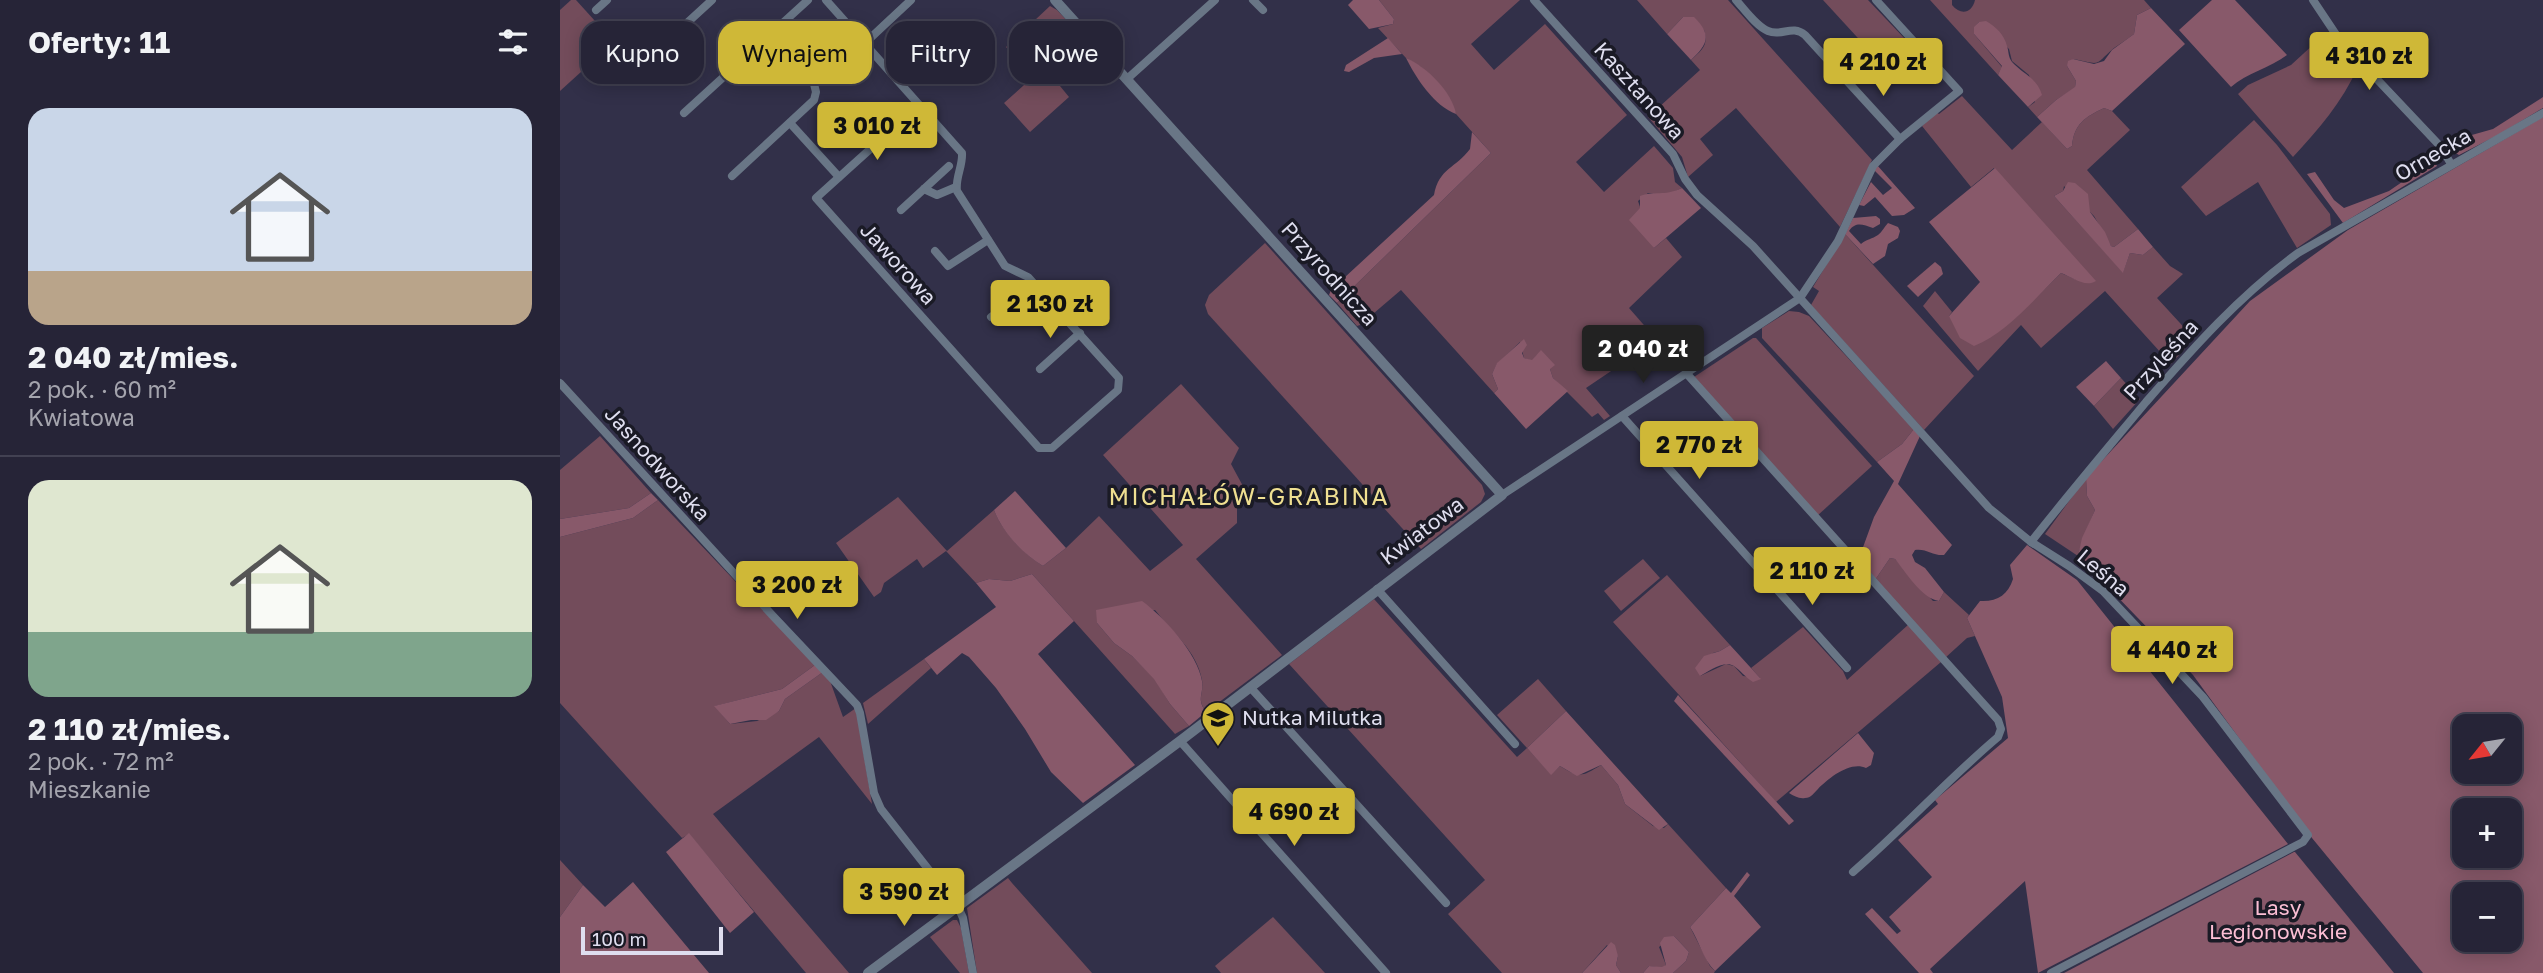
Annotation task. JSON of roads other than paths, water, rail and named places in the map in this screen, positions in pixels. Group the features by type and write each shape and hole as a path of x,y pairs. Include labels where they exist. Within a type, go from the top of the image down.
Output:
{"street":[{"path":"596,10 607,0"},
{"path":"689,21 712,0"},
{"path":"785,21 808,0"},
{"path":"827,0 846,21"},
{"path":"872,36 911,0"},
{"name":"Przyrodnicza","path":"1055,0 1502,495"},
{"path":"1128,79 1215,0"},
{"path":"1253,0 1263,10"},
{"name":"Kasztanowa","path":"1534,0 1673,155 1697,195 1753,246 1800,298"},
{"path":"1736,0 1769,31 1794,29 1805,35 1900,139"},
{"name":"Kwiatowa","path":"868,973 1180,741 1502,495 1800,298 1838,241 1870,170 1900,139 1959,91 1876,0"},
{"path":"2314,0 2339,39 2441,147 2451,164"},
{"path":"872,51 962,153 963,163 956,187 1008,270 1025,275 1080,333 1040,369"},
{"path":"684,113 718,82"},
{"path":"732,176 810,105 816,92 812,84"},
{"path":"790,123 839,177 919,105"},
{"name":"Ornecka","path":"2342,228 2543,113"},
{"path":"901,210 949,166"},
{"name":"Jaworowa","path":"839,177 816,198 1039,448 1052,448 1118,390 1119,378 1080,333"},
{"path":"924,189 937,194 956,187"},
{"name":"Przyleśna","path":"2031,542 2175,368 2238,300 2298,253 2342,228"},
{"path":"935,251 947,265 988,240"},
{"path":"992,317 1036,285"},
{"name":"Leśna","path":"1800,298 1973,491 2008,525 2103,591 2203,697 2308,835 2303,842 2051,973"},
{"path":"1687,374 1998,720 2001,729 1998,737 1959,770 1904,827 1853,872"},
{"name":"Jasnodworska","path":"560,383 857,705 874,793 881,809 958,907"},
{"path":"1622,416 1847,668"},
{"path":"1377,589 1515,744"},
{"path":"1250,687 1446,903"},
{"path":"1180,741 1386,973"},
{"path":"958,907 963,918 973,973"}],"place":[{"name":"Nutka Milutka","path":"1218,748"}],"district":[{"name":"MICHAŁÓW-GRABINA","path":"1249,497"}],"park label":[{"name":"Lasy Legionowskie","path":"2278,920"}]}
